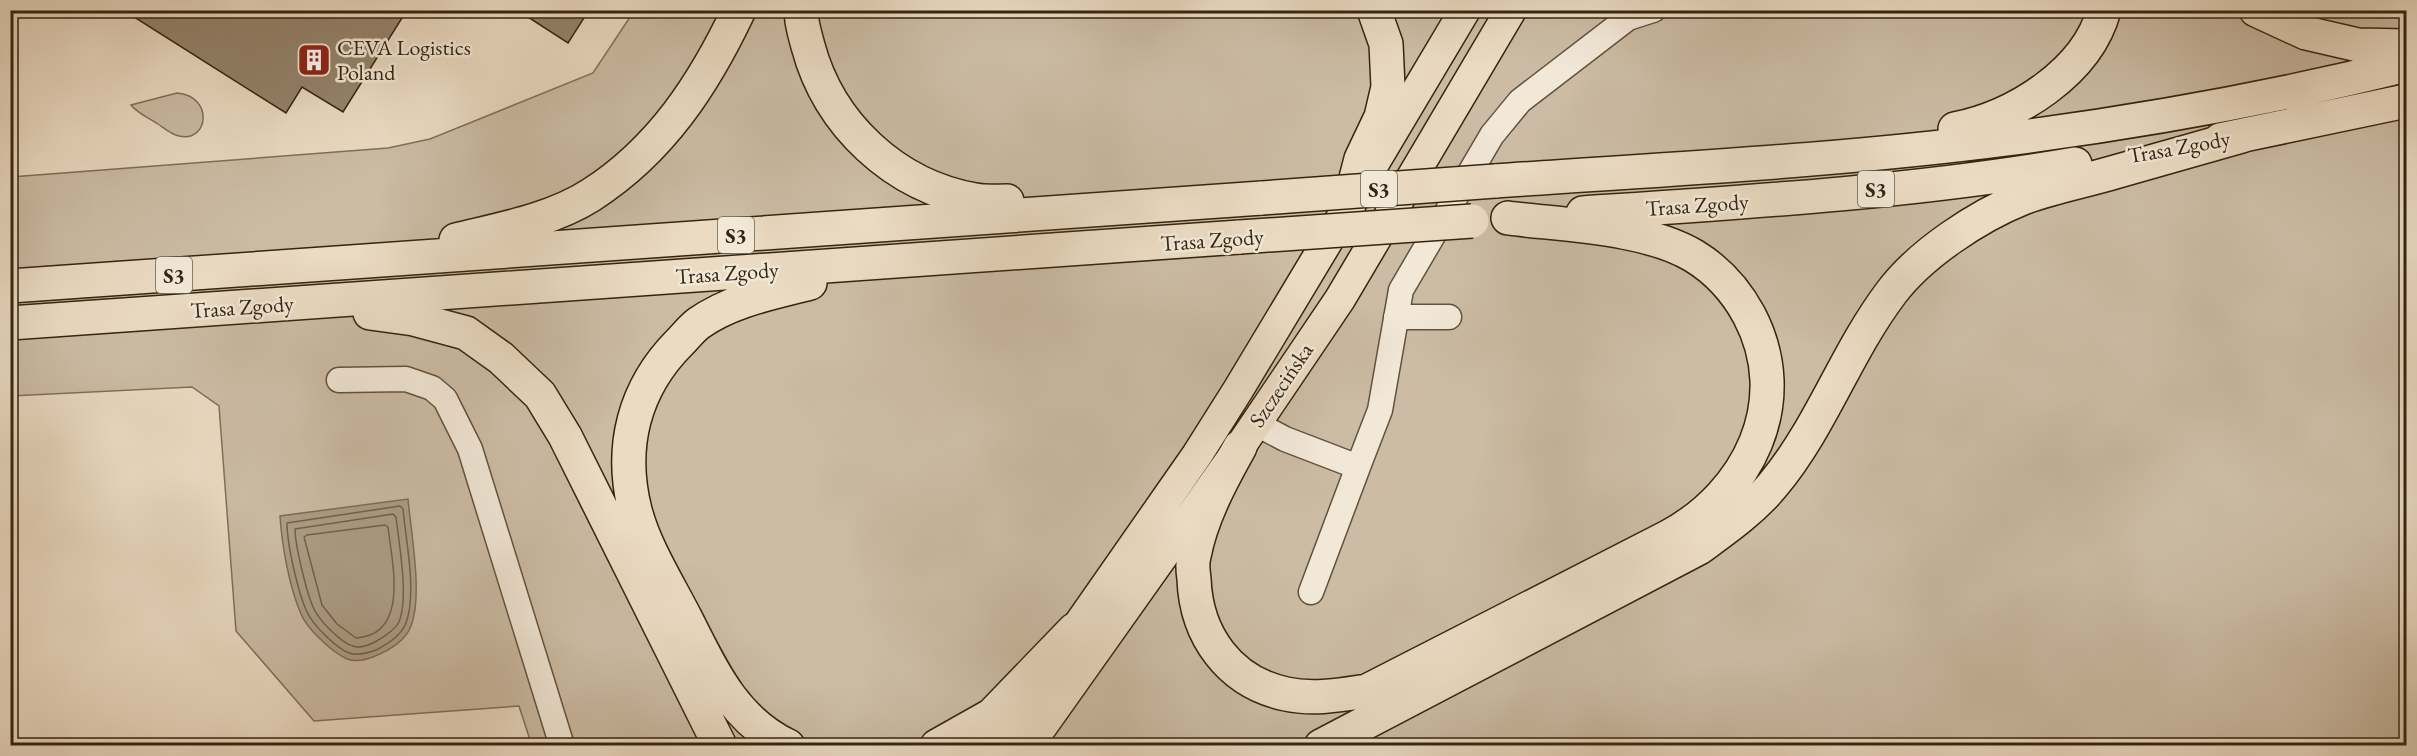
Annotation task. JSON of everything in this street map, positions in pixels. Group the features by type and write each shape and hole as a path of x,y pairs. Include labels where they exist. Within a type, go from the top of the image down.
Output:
{"highway":[{"path":"337,264 512,226 558,210 590,195 652,144 685,107 721,47 739,10"},
{"path":"801,10 815,71 833,103 857,137 894,167 938,190 976,200 1135,207"},
{"path":"1350,205 1361,159 1381,117 1388,87 1386,44 1374,10"},
{"path":"1818,158 1971,126 2000,116 2041,92 2080,57 2104,10"},
{"path":"2256,10 2306,33 2358,45 2406,46"},
{"name":"Trasa Zgody","path":"10,286 1818,158 2029,135 2272,94 2406,64"},
{"name":"Trasa Zgody","path":"10,323 1823,195 2021,174 2242,136 2406,101"},
{"path":"1321,746 1699,548 1745,514 1771,487 1794,457 1830,398 1856,346 1892,291 1928,255 1965,228 2023,198 2242,136"},
{"path":"1247,435 1213,498 1198,542 1193,558 1194,596 1201,622 1224,660 1257,684 1286,694 1327,698 1367,691 1668,537 1707,511 1730,488 1747,463 1759,436 1765,408 1766,378 1762,349 1752,322 1737,296 1706,265 1668,243 1640,235 1508,218"},
{"path":"788,746 747,718 722,688 656,560 635,510 628,463 632,425 644,390 665,357 699,324 747,299 816,282 950,257"},
{"path":"245,307 381,314 414,319 466,333 501,358 540,395 565,436 720,746"},
{"path":"937,746 992,714 1074,630"}],"main road":[{"name":"Szczecińska","path":"994,746 1208,438 1465,10"},
{"name":"Szczecińska","path":"1028,746 1340,299 1511,10"}],"lane":[{"path":"1311,592 1380,410 1401,290 1492,135 1520,101 1628,18 1653,10"},
{"path":"1396,317 1449,317"},
{"path":"339,380 406,380 432,388 445,399 470,449 562,746"},
{"path":"1247,435 1285,439 1358,467"}],"shaded area":[{"path":"634,11 2406,11 2406,745 532,746 519,706 314,721 236,631 219,406 192,387 11,396 11,177 388,148 430,139 593,73"},
{"path":"177,93 189,96 202,110 203,118 197,133 179,136 140,113 131,105"}],"water":[{"path":"408,499 416,582 416,598 411,626 405,637 384,652 363,660 347,659 321,640 301,614 287,566 280,516"}],"building":[{"name":"CEVA Logistics Poland","path":"123,10 407,10 343,112 302,87 286,113"},
{"path":"517,10 589,10 568,43"}],"place":[{"name":"CEVA Logistics Poland","path":"314,60"}]}
